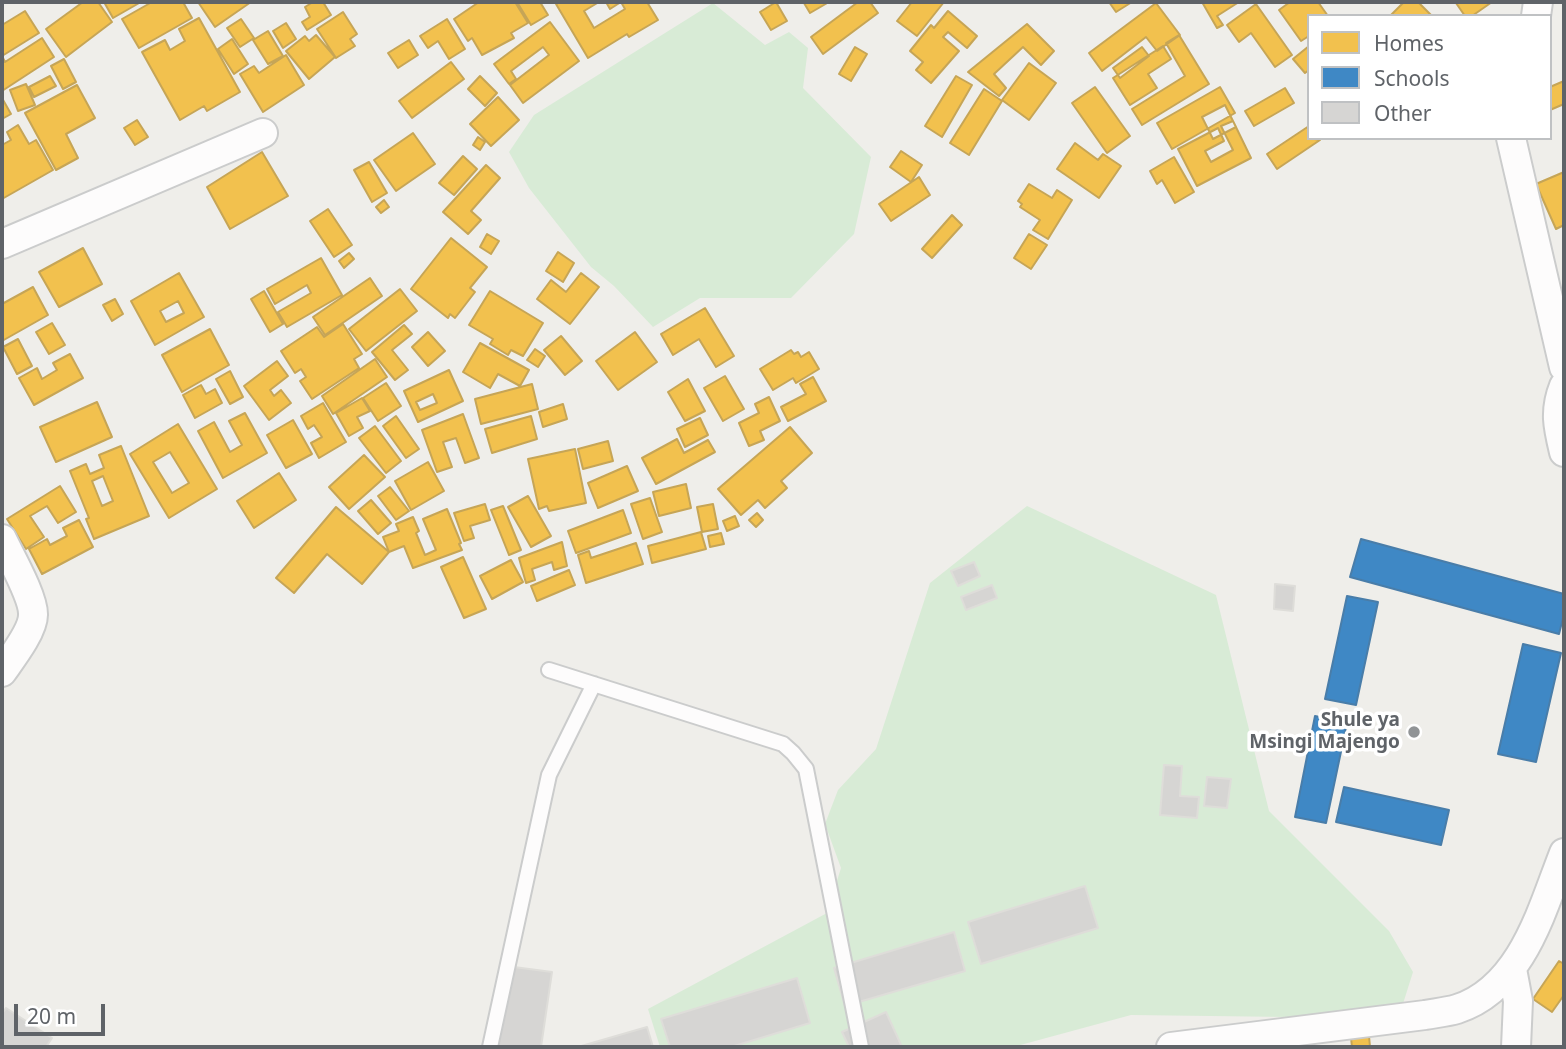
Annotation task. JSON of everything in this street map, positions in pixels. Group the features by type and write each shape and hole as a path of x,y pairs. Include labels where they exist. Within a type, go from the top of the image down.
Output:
{"street":[{"path":"2,244 263,133"},
{"path":"1511,140 1564,367"},
{"path":"1564,386 1556,422 1564,452"},
{"path":"2,539 29,597 34,615 29,630 2,673"},
{"path":"1171,1047 1425,1015 1459,1008 1489,992 1512,969 1531,936 1564,853"},
{"path":"1512,969 1518,1000 1516,1047"}],"lane":[{"path":"549,670 782,744 800,761 806,769 861,1047"},
{"path":"490,1047 549,775 594,684"}],"green space":[{"path":"713,3 765,45 789,32 808,48 803,88 871,157 854,234 791,298 700,298 653,327 614,286 591,267 529,188 509,152 534,115"},
{"path":"1027,506 1216,595 1269,811 1389,931 1413,972 1401,1010 1289,1017 1131,1015 1013,1047 660,1047 648,1009 827,913 841,868 825,824 838,790 876,749 930,583"}],"building: Homes":[{"path":"83,2 98,2 112,22 66,57 46,29"},
{"path":"104,2 141,2 113,18"},
{"path":"152,2 183,2 192,18 139,48 122,19"},
{"path":"198,2 251,2 215,27"},
{"path":"313,2 323,2 331,15 307,30 302,22 310,17 305,7"},
{"path":"479,2 515,2 528,23 511,33 514,38 482,55 472,38 468,41 454,19"},
{"path":"517,2 540,2 548,15 531,25"},
{"path":"599,2 584,11 594,28 625,9 621,2 647,2 658,20 629,37 627,34 588,58 556,4"},
{"path":"606,2 621,2 610,9"},
{"path":"776,2 787,21 771,30 760,12"},
{"path":"829,2 810,13 804,3"},
{"path":"858,2 870,2 878,13 823,54 811,37"},
{"path":"912,2 944,2 917,36 897,21"},
{"path":"1109,2 1132,2 1116,12"},
{"path":"1202,2 1239,2 1217,16 1223,25 1217,28"},
{"path":"1290,2 1318,2 1327,14 1307,14 1307,37 1301,41 1279,10"},
{"path":"1404,2 1418,2 1430,14 1392,14"},
{"path":"1492,2 1475,14 1464,14 1456,3"},
{"path":"1156,3 1180,35 1157,51 1146,37 1102,71 1089,53"},
{"path":"1256,4 1292,55 1275,67 1251,33 1239,42 1227,25"},
{"path":"25,11 39,33 2,56 2,25"},
{"path":"948,11 977,36 967,48 948,32 943,37 959,51 931,83 916,70 923,62 910,51 931,25 934,28"},
{"path":"343,12 357,34 350,39 355,46 336,58 317,29"},
{"path":"199,18 240,92 207,111 204,106 180,120 142,52 165,40 170,50 185,41 179,29"},
{"path":"241,19 254,38 240,47 227,28"},
{"path":"447,19 465,49 449,59 438,41 428,48 420,36"},
{"path":"550,22 579,61 523,103 510,85 549,55 543,47 511,71 516,79 509,84 494,64"},
{"path":"286,23 296,39 283,48 273,31"},
{"path":"1027,24 1054,51 1041,65 1023,47 994,74 1006,88 999,96 968,72"},
{"path":"268,31 283,56 268,64 253,40"},
{"path":"316,35 335,57 309,79 286,51 305,36 309,41"},
{"path":"1179,35 1209,84 1142,125 1132,109 1185,76 1166,43"},
{"path":"42,38 54,57 2,91 2,56 5,62"},
{"path":"232,39 248,64 234,74 218,49"},
{"path":"409,40 418,55 398,68 388,53"},
{"path":"1163,46 1171,59 1148,74 1157,88 1130,105 1113,78"},
{"path":"855,47 867,54 851,81 839,74"},
{"path":"1142,47 1149,56 1120,78 1113,68"},
{"path":"1307,48 1307,72 1305,73 1293,59"},
{"path":"286,55 304,85 263,112 240,74 254,66 259,73"},
{"path":"64,59 76,82 63,89 51,66"},
{"path":"451,62 464,79 412,118 399,101"},
{"path":"1029,63 1056,83 1029,120 1002,100"},
{"path":"50,76 56,86 34,97 29,87"},
{"path":"480,76 497,93 485,106 468,89"},
{"path":"956,76 972,85 942,137 925,126"},
{"path":"1564,81 1564,104 1552,109 1552,86"},
{"path":"26,84 35,105 18,111 10,90"},
{"path":"77,85 95,118 66,134 78,158 56,170 25,113"},
{"path":"1095,87 1130,136 1107,153 1072,103"},
{"path":"1220,87 1235,113 1172,149 1157,123"},
{"path":"1285,88 1294,103 1254,126 1245,111"},
{"path":"984,89 1002,101 969,155 950,143"},
{"path":"498,97 519,120 491,146 470,124"},
{"path":"2,98 11,114 2,119"},
{"path":"1225,105 1236,127 1213,139 1202,117"},
{"path":"137,120 148,137 135,145 124,128"},
{"path":"1233,121 1251,158 1197,186 1178,149 1218,128 1224,141 1205,151 1211,162 1233,150 1221,126"},
{"path":"18,125 29,144 36,140 53,170 2,199 2,145 11,140 7,132"},
{"path":"1307,127 1307,140 1320,140 1277,169 1267,154"},
{"path":"413,133 435,164 396,191 374,160"},
{"path":"478,137 485,142 480,150 473,145"},
{"path":"1075,143 1098,160 1103,154 1121,166 1099,198 1057,169"},
{"path":"901,151 922,165 911,182 890,167"},
{"path":"262,152 288,196 230,229 207,187"},
{"path":"463,156 477,169 454,195 439,183"},
{"path":"1174,157 1194,192 1175,203 1162,180 1157,184 1150,171"},
{"path":"369,162 387,193 372,202 354,170"},
{"path":"486,165 500,178 471,211 481,220 468,234 443,212"},
{"path":"1564,172 1564,225 1556,229 1536,184"},
{"path":"919,177 930,195 891,221 879,204"},
{"path":"1029,184 1052,198 1057,190 1072,200 1048,239 1033,230 1040,220 1020,207 1022,204 1018,201"},
{"path":"384,200 389,207 381,213 376,207"},
{"path":"328,209 352,245 334,257 310,221"},
{"path":"952,215 962,225 932,258 922,249"},
{"path":"487,234 499,241 491,254 480,247"},
{"path":"1029,234 1047,245 1031,269 1014,258"},
{"path":"451,238 487,267 470,288 475,292 455,318 450,314 448,318 411,289"},
{"path":"83,248 102,284 59,307 39,272"},
{"path":"558,252 574,263 563,282 546,271"},
{"path":"349,253 354,259 344,268 339,261"},
{"path":"321,258 342,295 287,327 278,312 311,293 307,285 275,304 267,289"},
{"path":"179,273 204,317 155,345 131,301","holes":["178,301 184,313 166,322 160,311"]},
{"path":"581,273 599,287 570,324 537,299 551,280 566,292"},
{"path":"370,278 382,296 325,335 313,317"},
{"path":"33,287 48,315 2,341 2,304"},
{"path":"400,289 417,311 366,351 349,329"},
{"path":"264,291 283,324 270,332 251,299"},
{"path":"490,291 543,323 523,356 511,350 508,355 490,344 493,339 469,325"},
{"path":"115,299 123,314 112,321 103,305"},
{"path":"705,308 734,356 716,367 699,339 673,355 661,334"},
{"path":"52,323 65,345 49,354 36,332"},
{"path":"343,324 362,354 354,359 359,368 312,399 300,381 306,377 301,369 295,373 281,351 317,327 324,337"},
{"path":"404,325 412,334 392,350 408,370 395,380 372,352"},
{"path":"210,329 229,365 182,392 162,355"},
{"path":"428,332 445,351 428,366 412,347"},
{"path":"635,332 657,362 618,390 596,361"},
{"path":"561,336 582,361 565,375 544,350"},
{"path":"18,339 32,366 17,374 3,347"},
{"path":"480,343 529,370 520,386 498,374 490,388 463,372"},
{"path":"535,349 545,356 538,367 527,360"},
{"path":"791,350 794,354 798,352 801,357 809,352 819,369 796,383 793,378 773,390 760,369"},
{"path":"70,354 83,378 34,405 19,378 37,368 42,379 57,370 53,363"},
{"path":"375,359 387,377 333,414 322,396"},
{"path":"277,361 288,376 270,390 274,396 281,390 291,403 269,420 244,386"},
{"path":"449,370 463,401 418,422 404,391","holes":["433,394 437,403 420,410 416,402"]},
{"path":"230,371 243,397 230,404 216,379"},
{"path":"725,376 744,409 723,421 704,388"},
{"path":"813,377 826,401 788,421 781,407 806,394 800,384"},
{"path":"688,379 705,411 685,421 668,392"},
{"path":"386,383 401,406 378,421 363,398"},
{"path":"532,384 538,409 481,424 475,399"},
{"path":"201,385 206,394 215,389 222,403 195,418 183,395"},
{"path":"769,397 780,421 760,431 764,440 749,446 739,423 759,413 755,404"},
{"path":"362,398 370,411 357,417 363,428 349,436 336,413"},
{"path":"97,402 112,437 56,462 40,427"},
{"path":"323,403 346,442 319,458 311,443 322,437 314,425 308,429 301,416"},
{"path":"563,404 567,419 543,427 539,412"},
{"path":"245,413 267,453 223,478 198,431 214,422 230,452 242,445 229,421"},
{"path":"463,414 479,458 465,463 456,438 443,442 452,467 437,472 422,430"},
{"path":"396,416 419,449 406,458 383,426"},
{"path":"531,416 537,439 492,453 485,429"},
{"path":"700,418 708,435 685,447 677,429"},
{"path":"293,420 312,454 286,468 267,435"},
{"path":"178,424 217,489 169,518 130,454","holes":["170,452 189,483 172,493 153,462"]},
{"path":"375,426 401,461 386,473 359,438"},
{"path":"790,427 812,453 781,481 787,488 765,508 758,500 741,515 718,489"},
{"path":"677,439 684,453 708,440 715,452 656,484 642,458"},
{"path":"608,441 613,461 583,469 578,449"},
{"path":"121,446 149,516 94,539 86,519 89,518 70,471 86,464 90,474 104,468 99,455","holes":["103,476 113,501 102,506 92,481"]},
{"path":"575,449 586,503 549,511 547,506 539,509 528,459"},
{"path":"364,455 385,477 349,509 329,487"},
{"path":"428,462 444,491 411,510 395,481"},
{"path":"627,466 638,491 598,508 588,483"},
{"path":"279,473 296,500 254,528 237,501"},
{"path":"686,484 691,508 659,516 653,492"},
{"path":"60,486 76,512 58,523 47,506 30,516 44,537 26,549 7,519"},
{"path":"390,487 409,511 396,520 378,496"},
{"path":"528,496 551,536 531,547 508,507"},
{"path":"650,498 662,532 643,539 631,504"},
{"path":"371,500 391,523 378,534 358,511"},
{"path":"485,504 490,520 470,526 474,538 464,541 454,513"},
{"path":"713,504 718,529 702,532 697,507"},
{"path":"503,506 521,550 509,555 491,510"},
{"path":"336,507 389,552 362,584 327,554 294,593 276,578"},
{"path":"447,509 462,550 413,568 404,546 389,552 383,537 399,531 396,524 413,517 425,555 436,550 423,519"},
{"path":"623,510 631,533 576,553 568,531"},
{"path":"757,513 763,520 756,527 749,520"},
{"path":"735,516 739,526 727,531 723,521"},
{"path":"79,520 93,547 42,574 29,549 47,539 50,545 67,536 63,528"},
{"path":"701,532 706,549 652,563 648,546"},
{"path":"721,533 724,544 710,547 708,536"},
{"path":"562,542 567,566 554,570 552,562 532,569 535,580 526,583 519,558"},
{"path":"636,543 643,564 586,583 578,555 589,551 591,558"},
{"path":"463,557 486,609 464,618 441,567"},
{"path":"511,560 523,582 492,599 480,576"},
{"path":"569,570 575,585 537,601 531,586"},
{"path":"1559,961 1564,964 1564,995 1552,1012 1533,999"},
{"path":"1369,1036 1370,1047 1352,1047 1351,1038"}],"building: Schools":[{"path":"1361,539 1564,594 1564,614 1559,634 1350,577"},
{"path":"1347,596 1378,602 1356,705 1325,699"},
{"path":"1523,644 1561,653 1536,762 1498,754"},
{"path":"1315,716 1347,723 1326,823 1295,817"},
{"path":"1344,787 1449,810 1441,845 1336,822"}],"building: Other":[{"path":"974,562 980,576 958,586 951,571"},
{"path":"1275,584 1295,586 1293,611 1274,609"},
{"path":"992,585 997,598 966,610 961,597"},
{"path":"1164,765 1182,766 1180,796 1199,797 1197,818 1160,815"},
{"path":"1207,777 1231,779 1227,808 1204,806"},
{"path":"1085,886 1098,928 981,964 968,922"},
{"path":"954,932 965,971 845,1006 834,968"},
{"path":"514,967 552,972 541,1047 498,1047"},
{"path":"797,978 810,1023 731,1047 670,1047 661,1019"},
{"path":"6,1008 52,1038 46,1047 2,1047 2,1014"},
{"path":"886,1012 902,1047 849,1047 842,1032"},
{"path":"647,1027 653,1047 578,1047"}],"place":[{"name":"Shule ya Msingi Majengo","path":"1414,732"}]}
